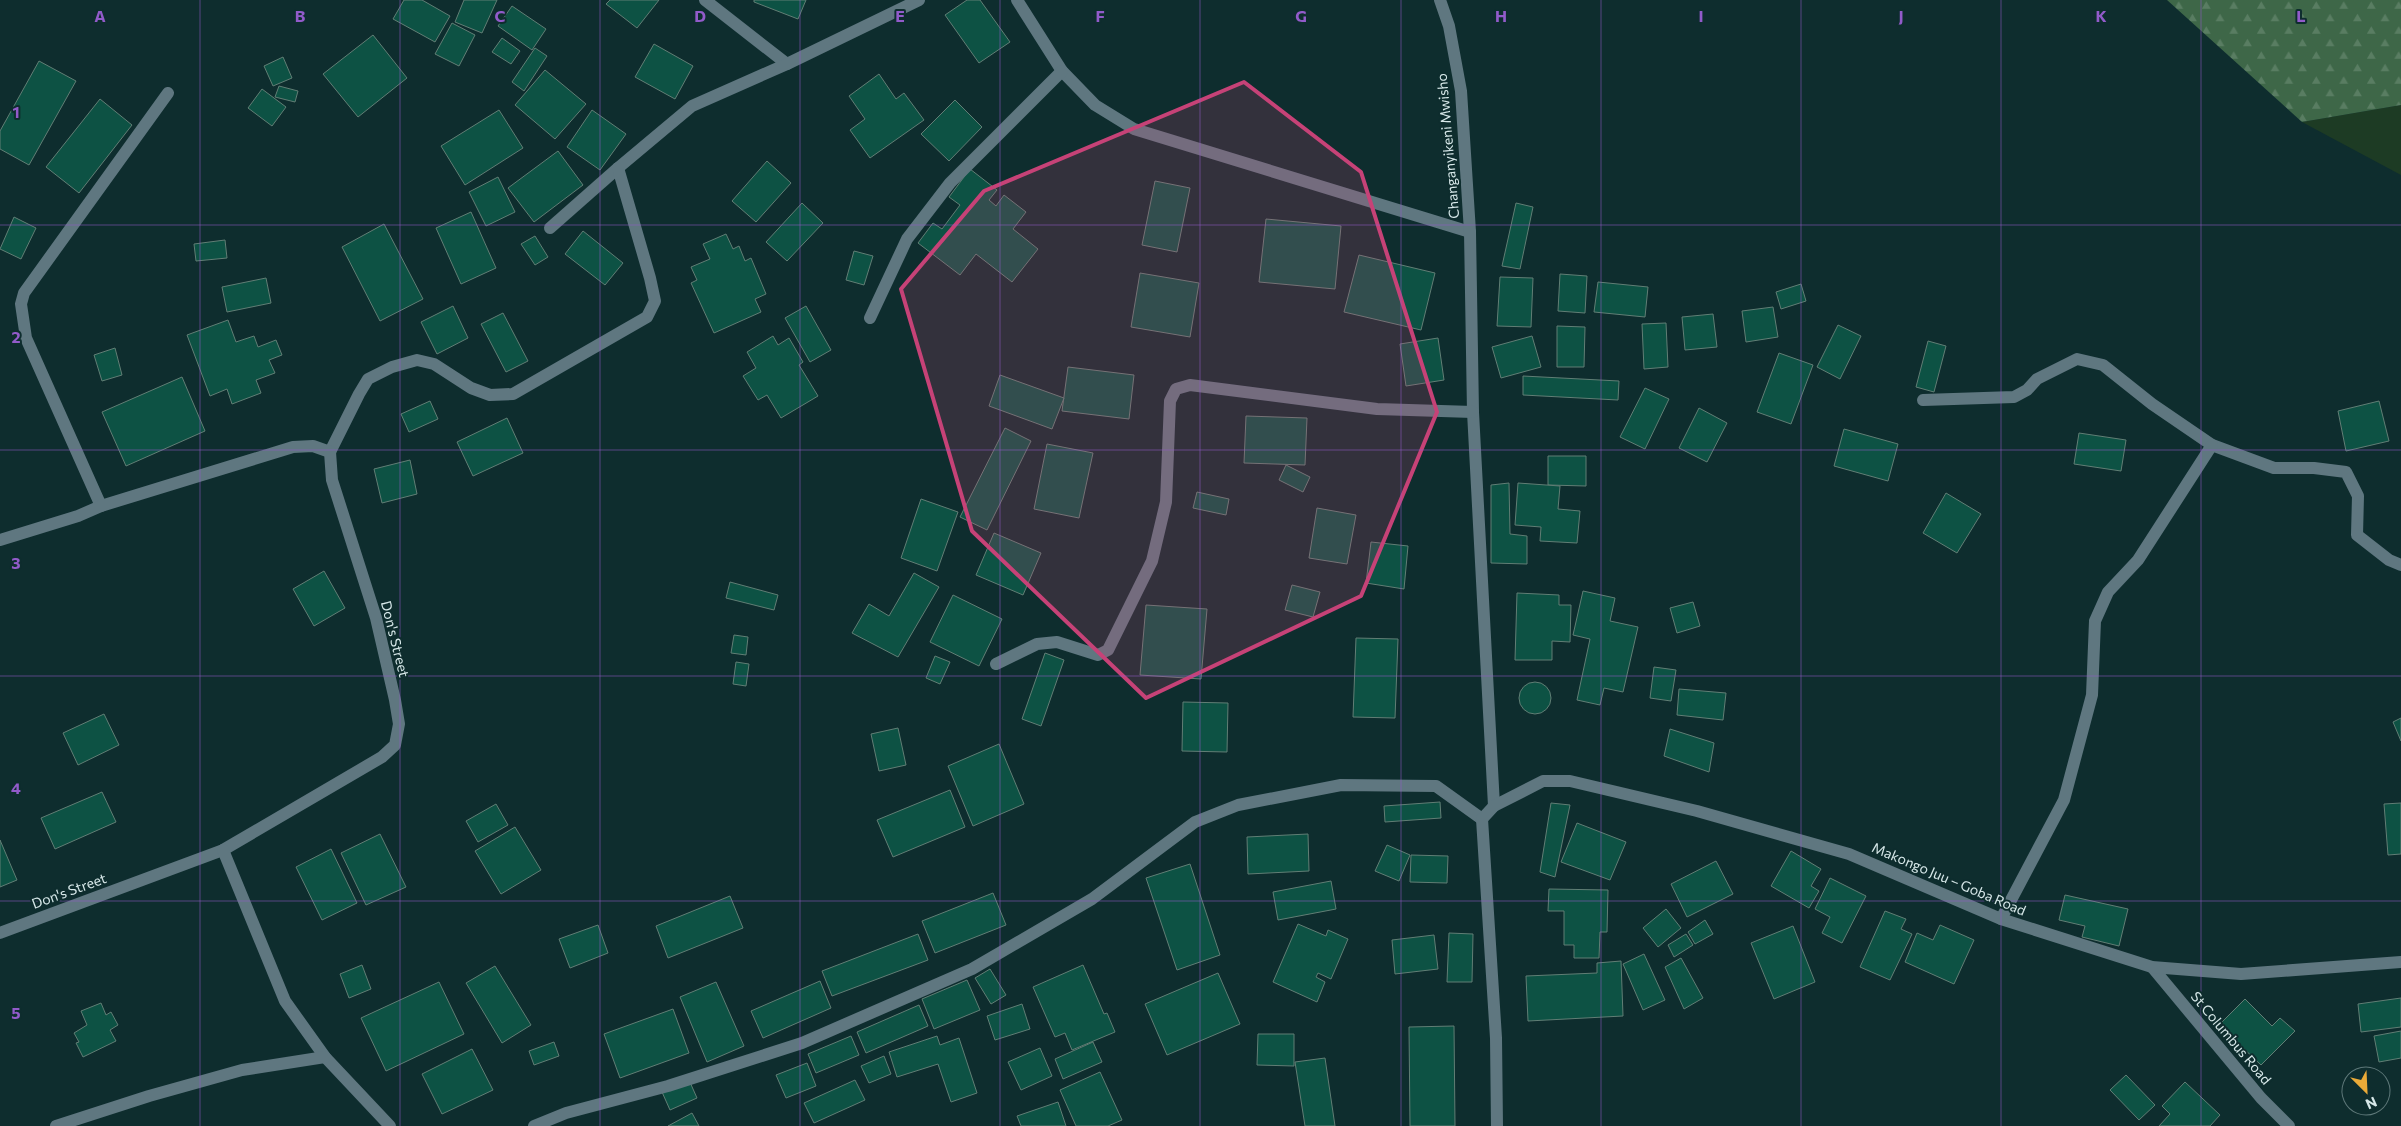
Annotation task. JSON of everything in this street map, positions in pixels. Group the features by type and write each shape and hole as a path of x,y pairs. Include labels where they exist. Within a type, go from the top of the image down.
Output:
{"street":[{"path":"704,0 787,64"},
{"path":"550,228 657,134 692,106 787,64 919,0"},
{"path":"1017,0 1062,70 1095,105 1134,129 1470,232"},
{"name":"Changanyikeni Mwisho","path":"1440,0 1449,26 1461,91 1470,232 1472,412 1494,806"},
{"path":"870,318 907,239 950,183 1062,70"},
{"path":"101,506 26,338 21,304 24,292 168,93"},
{"path":"0,540 78,516 101,506 293,447 312,446 330,452 358,394 368,379 392,367 417,360 434,364 471,388 490,395 513,394 647,317 655,301 618,168"},
{"path":"1923,400 2014,397 2027,390 2041,376 2077,359 2103,365 2152,404 2212,445 2274,468 2314,468 2346,472 2358,496 2357,536 2390,560 2401,565"},
{"path":"996,664 1037,644 1057,642 1098,655 1108,650 1152,561 1166,502 1170,401 1176,389 1190,385 1377,409 1472,412"},
{"path":"2000,919 2064,800 2092,696 2095,621 2108,592 2138,560 2212,445"},
{"name":"Don's Street","path":"0,933 223,850 382,756 395,745 399,724 395,700 376,618 332,480 330,452"},
{"name":"Makongo Juu – Goba Road","path":"1494,806 1543,781 1570,781 1697,811 1849,854 2000,919 2152,967 2241,974 2401,962"},
{"path":"534,1126 566,1112 668,1086 802,1043 972,969 1092,899 1195,822 1238,805 1341,785 1436,786 1482,819"},
{"path":"1494,806 1482,819 1496,1038 1497,1126"},
{"path":"223,850 285,1001 325,1057 390,1126"},
{"name":"St Columbus Road","path":"2152,967 2261,1098 2289,1126"},
{"path":"56,1126 149,1096 242,1070 325,1057"}],"highlighted area":[{"path":"1244,82 1361,172 1437,412 1361,596 1146,698 972,531 901,289 984,191"}],"green space":[{"path":"2167,0 2401,0 2401,105 2302,122"},
{"path":"2401,105 2401,175 2302,122"}],"building":[{"path":"404,0 422,0 450,16 435,42 393,19"},
{"path":"464,0 497,0 482,33 455,22"},
{"path":"610,0 659,0 637,28 606,4"},
{"path":"754,0 806,0 798,19 754,2"},
{"path":"967,0 980,0 1010,42 979,63 945,15"},
{"path":"512,6 546,29 532,50 498,26"},
{"path":"452,23 475,35 459,66 435,54"},
{"path":"373,35 407,78 358,117 323,74"},
{"path":"502,38 520,51 511,64 492,52"},
{"path":"654,44 693,66 675,99 635,77"},
{"path":"535,48 547,56 524,91 512,82"},
{"path":"283,57 292,78 273,86 264,66"},
{"path":"39,61 76,81 29,165 0,149 0,131"},
{"path":"545,70 586,104 555,139 515,105"},
{"path":"879,74 896,99 904,93 924,120 870,158 850,130 865,119 849,96"},
{"path":"279,86 298,91 295,102 275,97"},
{"path":"262,89 286,107 272,126 248,108"},
{"path":"100,99 132,125 79,193 46,167"},
{"path":"955,100 982,127 949,161 921,134"},
{"path":"499,110 523,148 465,185 441,146"},
{"path":"592,110 626,134 600,170 567,147"},
{"path":"558,151 583,185 534,222 508,188"},
{"path":"767,161 791,183 756,222 732,201"},
{"path":"970,169 997,190 989,200 996,206 1004,195 1026,212 1013,229 1038,249 1012,282 976,254 960,275 918,243 933,223 942,229 960,205 949,197"},
{"path":"498,177 515,212 486,226 469,192"},
{"path":"1155,181 1190,188 1177,252 1142,245"},
{"path":"802,203 823,223 787,261 766,242"},
{"path":"1516,203 1533,207 1520,269 1502,266"},
{"path":"471,212 496,268 461,284 436,228"},
{"path":"14,217 36,228 21,259 0,249"},
{"path":"1266,219 1341,226 1335,289 1259,282"},
{"path":"384,224 423,299 380,321 342,247"},
{"path":"583,231 623,263 605,285 565,254"},
{"path":"726,234 733,249 739,246 745,261 751,258 766,294 755,299 761,312 714,333 691,283 697,280 691,267 710,259 703,244"},
{"path":"535,236 548,257 535,265 521,244"},
{"path":"225,240 227,258 196,261 194,244"},
{"path":"854,251 873,256 864,285 846,280"},
{"path":"1359,255 1435,273 1421,330 1344,312"},
{"path":"1140,273 1199,283 1190,337 1131,327"},
{"path":"1560,274 1587,276 1585,313 1558,311"},
{"path":"1500,277 1533,278 1531,327 1497,326"},
{"path":"266,278 271,303 227,312 222,287"},
{"path":"1598,282 1648,287 1645,317 1594,312"},
{"path":"1801,284 1806,301 1781,309 1776,292"},
{"path":"453,306 468,338 437,354 421,322"},
{"path":"806,306 831,350 810,362 785,318"},
{"path":"1773,307 1778,337 1746,342 1742,311"},
{"path":"503,313 528,361 506,372 481,324"},
{"path":"1713,314 1717,347 1685,350 1682,317"},
{"path":"228,320 236,342 254,336 258,347 276,340 282,355 269,360 275,373 256,380 261,393 232,404 227,389 210,396 187,335"},
{"path":"1666,323 1668,367 1644,369 1642,324"},
{"path":"1838,325 1861,336 1840,379 1817,367"},
{"path":"1557,326 1585,327 1584,367 1557,367"},
{"path":"773,336 778,345 789,338 803,362 799,365 818,396 781,418 767,395 758,400 743,376 756,368 747,352"},
{"path":"1532,336 1541,367 1501,378 1492,347"},
{"path":"1438,338 1444,380 1406,386 1400,344"},
{"path":"1928,341 1946,346 1934,392 1916,387"},
{"path":"115,348 122,375 102,381 94,355"},
{"path":"1779,353 1813,365 1791,424 1757,412"},
{"path":"1068,367 1134,375 1129,419 1062,411"},
{"path":"1000,375 1064,398 1052,429 989,406"},
{"path":"1523,376 1619,381 1618,400 1523,395"},
{"path":"182,377 205,431 126,466 102,412"},
{"path":"1645,388 1669,399 1645,449 1620,437"},
{"path":"430,401 438,419 409,432 401,414"},
{"path":"2379,401 2389,441 2346,451 2338,411"},
{"path":"1699,408 1727,423 1707,462 1679,448"},
{"path":"1246,416 1307,418 1305,465 1244,463"},
{"path":"507,418 523,453 473,476 457,442"},
{"path":"1005,428 1031,441 987,530 960,517"},
{"path":"1844,429 1898,444 1888,481 1834,466"},
{"path":"2079,433 2126,440 2121,471 2074,464"},
{"path":"1047,444 1093,453 1079,518 1034,509"},
{"path":"1548,456 1586,456 1586,486 1548,485"},
{"path":"410,460 417,494 382,503 374,469"},
{"path":"1286,465 1310,477 1303,492 1279,480"},
{"path":"1509,483 1510,534 1527,536 1527,564 1491,563 1491,485"},
{"path":"1518,483 1560,486 1558,509 1580,511 1577,543 1540,541 1541,527 1515,525"},
{"path":"1197,492 1229,499 1226,515 1193,508"},
{"path":"1946,493 1981,514 1957,553 1923,533"},
{"path":"921,499 958,512 937,571 901,558"},
{"path":"1317,508 1356,515 1347,564 1309,558"},
{"path":"994,533 1041,553 1023,595 976,575"},
{"path":"1371,542 1408,546 1404,589 1366,583"},
{"path":"324,571 345,608 314,626 293,589"},
{"path":"914,573 939,587 898,657 852,633 869,604 889,616"},
{"path":"730,582 778,595 774,610 726,598"},
{"path":"1292,585 1320,592 1313,617 1285,610"},
{"path":"1583,591 1615,598 1610,621 1638,627 1623,692 1604,688 1600,705 1577,700 1590,639 1573,635"},
{"path":"1517,593 1559,595 1559,605 1571,605 1570,642 1552,641 1552,660 1515,660"},
{"path":"953,595 1002,619 979,666 930,642"},
{"path":"1693,602 1700,626 1677,633 1670,608"},
{"path":"1146,605 1207,609 1201,679 1140,675"},
{"path":"734,635 748,637 746,655 731,653"},
{"path":"1356,638 1398,639 1395,718 1353,717"},
{"path":"1045,653 1064,660 1041,726 1022,719"},
{"path":"935,656 950,662 940,684 926,678"},
{"path":"736,662 749,664 746,686 733,684"},
{"path":"1654,667 1676,670 1671,701 1650,698"},
{"path":"1535,682 1547,686 1551,698 1547,710 1535,714 1523,710 1519,698 1523,686"},
{"path":"1679,689 1726,693 1723,720 1677,715"},
{"path":"1183,702 1228,703 1227,752 1182,751"},
{"path":"104,714 119,745 78,765 63,733"},
{"path":"2401,718 2401,741 2393,722"},
{"path":"898,728 906,765 879,771 871,734"},
{"path":"1670,729 1714,743 1709,772 1664,756"},
{"path":"999,744 1024,804 973,826 948,766"},
{"path":"950,790 965,827 893,857 877,820"},
{"path":"102,792 116,822 55,849 41,818"},
{"path":"1440,802 1441,818 1385,822 1384,806"},
{"path":"1551,803 1570,805 1555,877 1540,872"},
{"path":"2401,803 2401,854 2388,855 2384,804"},
{"path":"496,804 508,825 478,842 466,821"},
{"path":"1577,823 1626,842 1610,880 1561,862"},
{"path":"515,827 541,870 501,894 475,851"},
{"path":"380,834 406,887 366,905 341,853"},
{"path":"1308,834 1309,871 1248,874 1247,837"},
{"path":"0,840 17,880 0,887"},
{"path":"1387,845 1410,855 1399,881 1375,871"},
{"path":"331,849 357,903 322,920 296,867"},
{"path":"1791,851 1821,869 1811,886 1819,891 1809,908 1771,886"},
{"path":"1411,855 1448,856 1447,883 1410,882"},
{"path":"1716,861 1733,894 1687,917 1671,884"},
{"path":"1190,864 1220,955 1177,970 1146,878"},
{"path":"1830,878 1866,896 1842,943 1822,933 1830,917 1815,909"},
{"path":"1331,881 1336,909 1278,920 1273,892"},
{"path":"1549,889 1608,890 1607,932 1600,932 1599,958 1574,958 1574,945 1564,945 1564,911 1548,911"},
{"path":"993,893 1006,925 935,953 922,921"},
{"path":"2065,895 2128,909 2119,946 2082,937 2085,926 2059,920"},
{"path":"730,896 743,928 668,958 656,926"},
{"path":"1666,909 1681,928 1658,947 1643,928"},
{"path":"1885,911 1906,919 1901,929 1912,934 1890,980 1860,967"},
{"path":"1705,920 1713,934 1695,944 1688,932"},
{"path":"1298,924 1326,936 1328,930 1348,939 1331,979 1318,973 1316,977 1325,982 1317,1002 1273,982"},
{"path":"598,925 608,953 570,968 559,939"},
{"path":"1940,925 1974,940 1954,984 1905,962 1917,933 1933,940"},
{"path":"1793,926 1815,982 1774,999 1751,943"},
{"path":"1449,933 1473,934 1472,982 1447,982"},
{"path":"918,934 928,960 832,996 822,971"},
{"path":"1686,934 1693,945 1674,957 1668,945"},
{"path":"1434,935 1438,969 1395,974 1392,940"},
{"path":"1644,954 1665,1000 1643,1010 1623,964"},
{"path":"1681,958 1703,998 1684,1009 1665,967"},
{"path":"1621,961 1623,1016 1528,1021 1526,976 1597,973 1597,963"},
{"path":"362,965 371,989 349,998 340,974"},
{"path":"1083,965 1104,1014 1107,1013 1115,1032 1072,1050 1065,1033 1055,1037 1033,987"},
{"path":"495,966 531,1025 502,1043 466,983"},
{"path":"990,969 1006,995 991,1004 975,978"},
{"path":"1218,973 1240,1024 1167,1055 1145,1004"},
{"path":"967,980 980,1010 934,1029 922,999"},
{"path":"820,981 831,1008 763,1038 751,1011"},
{"path":"439,982 464,1034 386,1071 361,1018"},
{"path":"716,982 744,1046 707,1062 680,997"},
{"path":"2401,998 2401,1027 2361,1032 2358,1004"},
{"path":"2245,999 2272,1026 2280,1018 2295,1031 2261,1065 2219,1025"},
{"path":"101,1003 106,1015 111,1012 118,1025 110,1030 116,1041 83,1057 76,1043 79,1042 74,1033 87,1025 81,1011"},
{"path":"1022,1004 1030,1029 995,1040 987,1016"},
{"path":"919,1005 928,1026 866,1053 857,1032"},
{"path":"673,1009 689,1053 620,1078 604,1034"},
{"path":"1454,1026 1455,1126 1410,1126 1409,1027"},
{"path":"2401,1031 2401,1058 2379,1062 2374,1036"},
{"path":"1258,1034 1294,1034 1294,1066 1257,1065"},
{"path":"851,1036 859,1055 816,1073 808,1054"},
{"path":"937,1036 940,1045 959,1038 977,1093 951,1102 938,1064 897,1077 889,1052"},
{"path":"554,1042 559,1056 534,1065 529,1051"},
{"path":"1093,1042 1102,1062 1063,1079 1055,1059"},
{"path":"1040,1048 1052,1076 1021,1090 1008,1062"},
{"path":"472,1049 493,1090 442,1114 422,1074"},
{"path":"884,1056 891,1074 869,1083 861,1066"},
{"path":"1325,1058 1335,1126 1305,1126 1295,1062"},
{"path":"807,1063 816,1086 786,1098 776,1075"},
{"path":"1100,1072 1122,1120 1108,1126 1076,1126 1060,1090"},
{"path":"2126,1075 2155,1105 2139,1120 2110,1090"},
{"path":"689,1080 697,1098 670,1110 662,1092"},
{"path":"855,1080 865,1100 814,1123 804,1103"},
{"path":"2185,1082 2220,1115 2210,1126 2159,1126 2170,1114 2162,1106"},
{"path":"1058,1102 1066,1126 1021,1126 1017,1116"},
{"path":"692,1113 699,1126 668,1126"}]}
